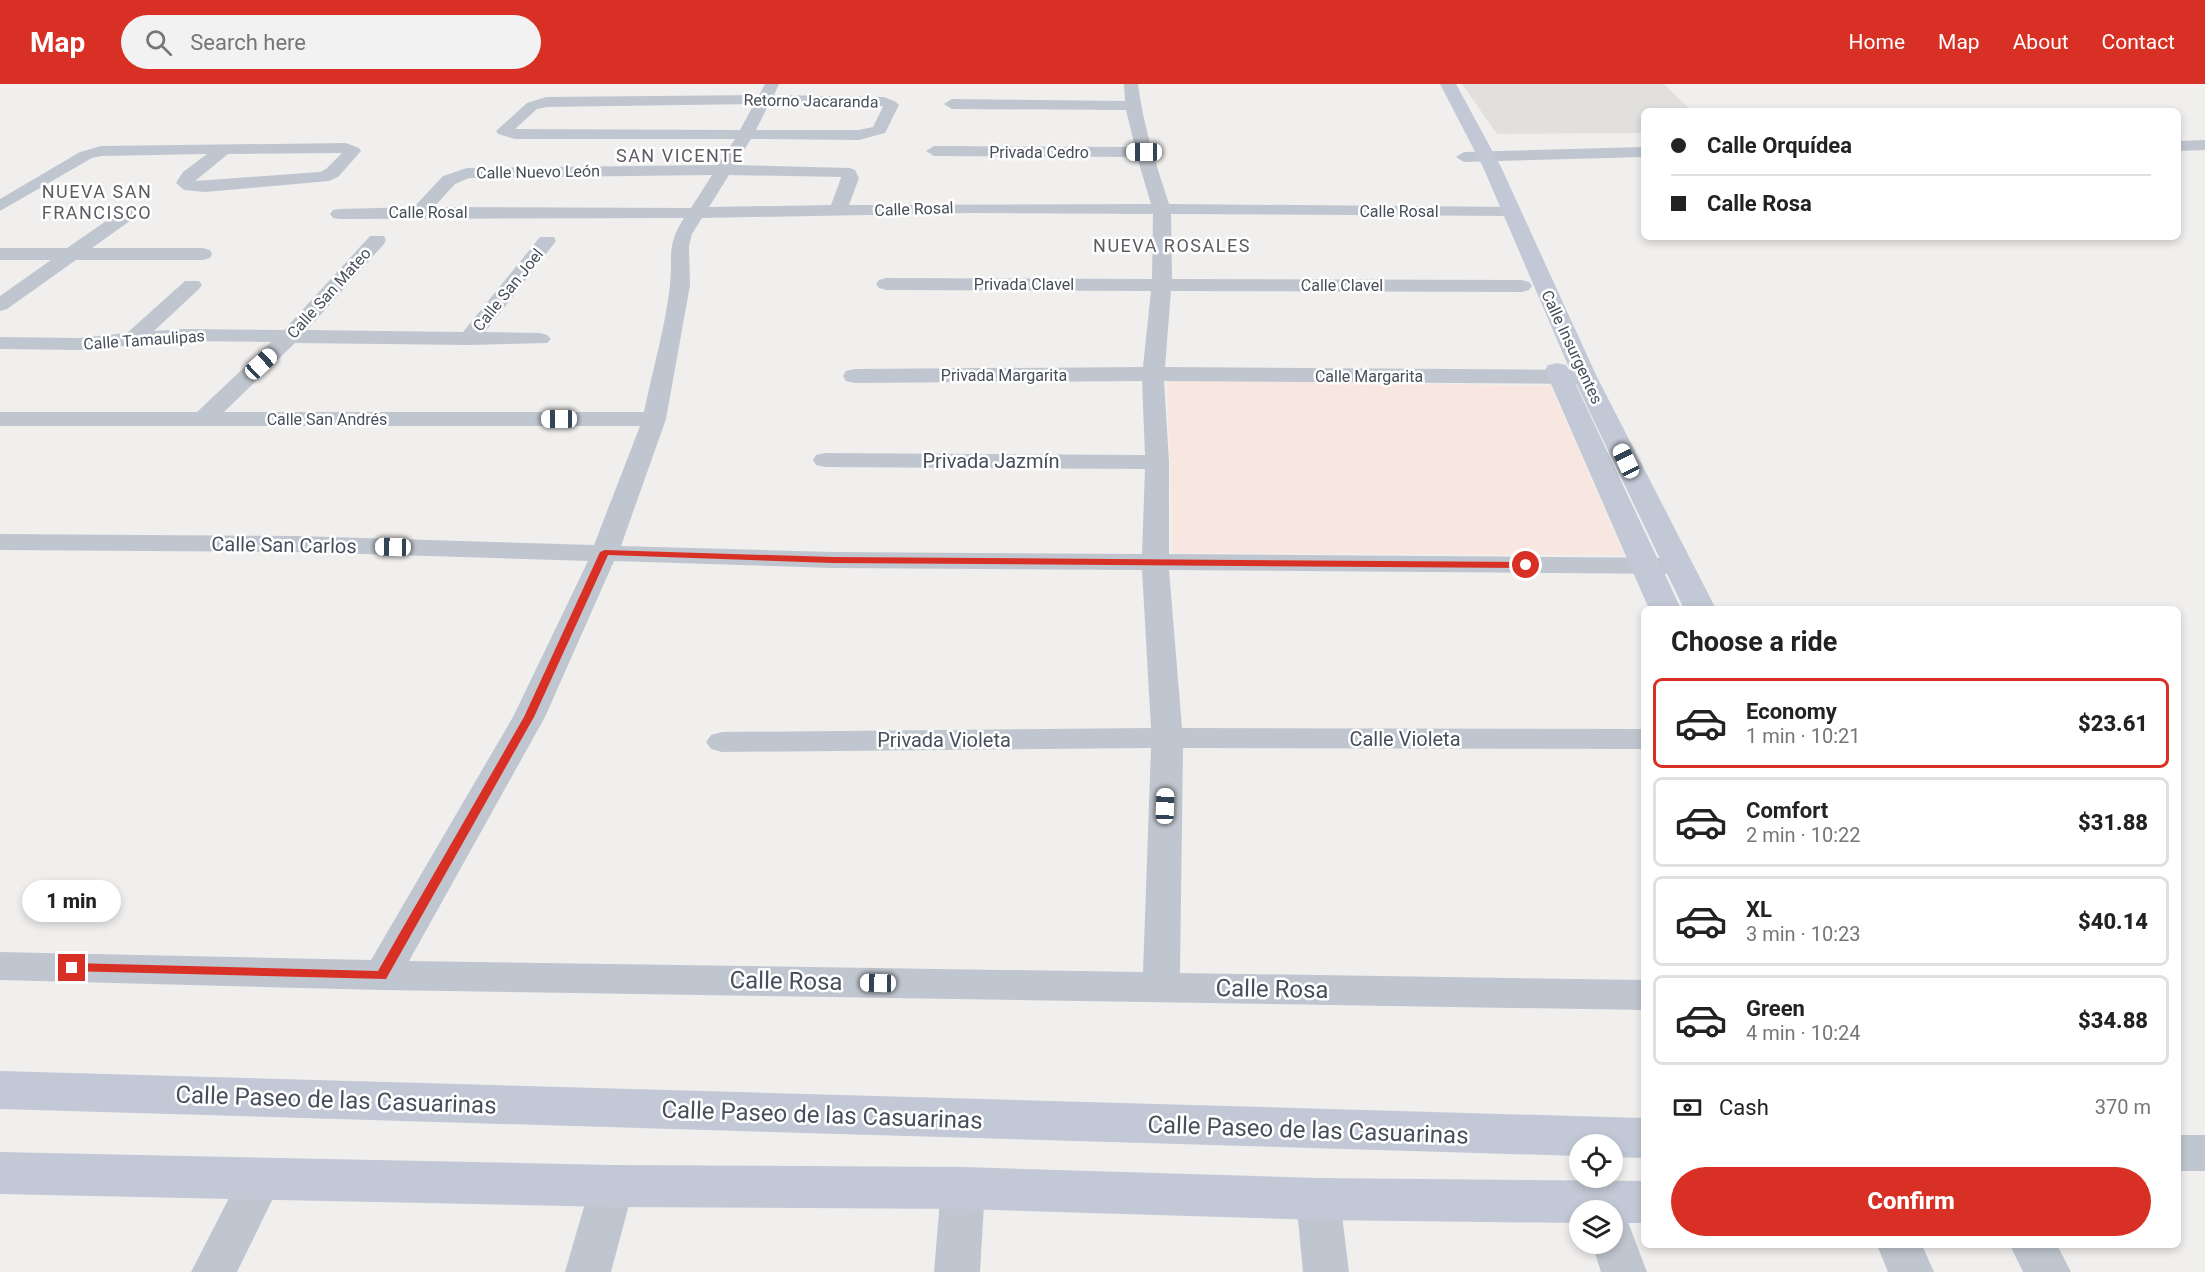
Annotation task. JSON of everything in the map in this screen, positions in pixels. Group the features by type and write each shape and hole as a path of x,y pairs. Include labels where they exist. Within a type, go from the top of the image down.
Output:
{"main road":[{"name":"Calle Insurgentes","path":"1428,84 1478,162"},
{"name":"Calle Insurgentes","path":"1448,84 1500,211 1698,606"},
{"name":"Calle Insurgentes","path":"1500,211 1522,286 1560,377 1664,606"},
{"name":"Calle Paseo de las Casuarinas","path":"0,1090 1641,1138"},
{"path":"0,1173 260,1180 963,1188 1318,1198 1569,1211"}],"street":[{"path":"382,975 529,717 605,552 654,419 680,285 680,246 683,234 694,213 746,134 769,92"},
{"name":"Retorno Jacaranda","path":"769,92 884,102 891,105 881,127 866,135 746,134 515,134 507,133 504,129 532,106 546,102 769,92"},
{"path":"952,104 1132,95 1144,152 1161,211 1161,284 1153,374 1157,462 1155,562 1167,738 1161,987"},
{"path":"2181,135 2205,135"},
{"path":"2181,146 2205,145"},
{"path":"0,206 86,155 110,150 222,151 346,148 353,151 332,173 317,178 205,187 190,186 185,183 189,176 222,151"},
{"name":"Privada Cedro","path":"934,151 1144,152"},
{"path":"1478,162 1641,152"},
{"path":"1478,162 1641,162"},
{"name":"Calle Nuevo León","path":"419,212 449,180 467,173 724,170 844,172 849,174 850,178 837,212"},
{"name":"Calle Rosal","path":"339,214 837,212 972,208 1161,211 1500,211"},
{"path":"0,305 128,214"},
{"name":"Calle San Mateo","path":"203,419 291,336 377,240"},
{"name":"Calle San Joel","path":"468,339 547,241"},
{"path":"0,254 203,254"},
{"name":"Privada Clavel","path":"886,284 1161,284"},
{"name":"Calle Clavel","path":"1161,284 1522,286"},
{"path":"134,338 192,285"},
{"name":"Calle Tamaulipas","path":"0,343 79,344 182,335 540,339"},
{"name":"Calle Margarita","path":"1153,374 1585,377"},
{"name":"Privada Margarita","path":"854,376 1153,374"},
{"name":"Calle San Andrés","path":"0,419 654,419"},
{"name":"Privada Jazmín","path":"825,460 1157,462"},
{"name":"Calle San Carlos","path":"0,542 298,544 820,560 1678,566"},
{"name":"Calle Violeta","path":"1167,738 1641,739"},
{"name":"Privada Violeta","path":"722,742 1167,738"},
{"name":"Calle Rosa","path":"0,966 382,975 1641,994"},
{"path":"2181,1153 2205,1153"},
{"path":"214,1272 260,1180"},
{"path":"588,1272 612,1185"},
{"path":"957,1272 963,1188"},
{"path":"1318,1198 1326,1272"},
{"path":"1900,1248 1911,1272"},
{"path":"2034,1248 2048,1272"},
{"path":"1622,1254 1624,1272"}],"shaded area":[{"path":"1462,84 1664,84 1689,108 1641,108 1641,133 1497,134"},
{"path":"1167,380 1551,386 1624,555 1173,553"}],"district":[{"name":"SAN VICENTE","path":"680,155"},
{"name":"NUEVA SAN FRANCISCO","path":"97,201"},
{"name":"NUEVA ROSALES","path":"1172,245"}],"route":[{"path":"72,968 382,975 529,717 605,552 761,559 1526,565"}]}
